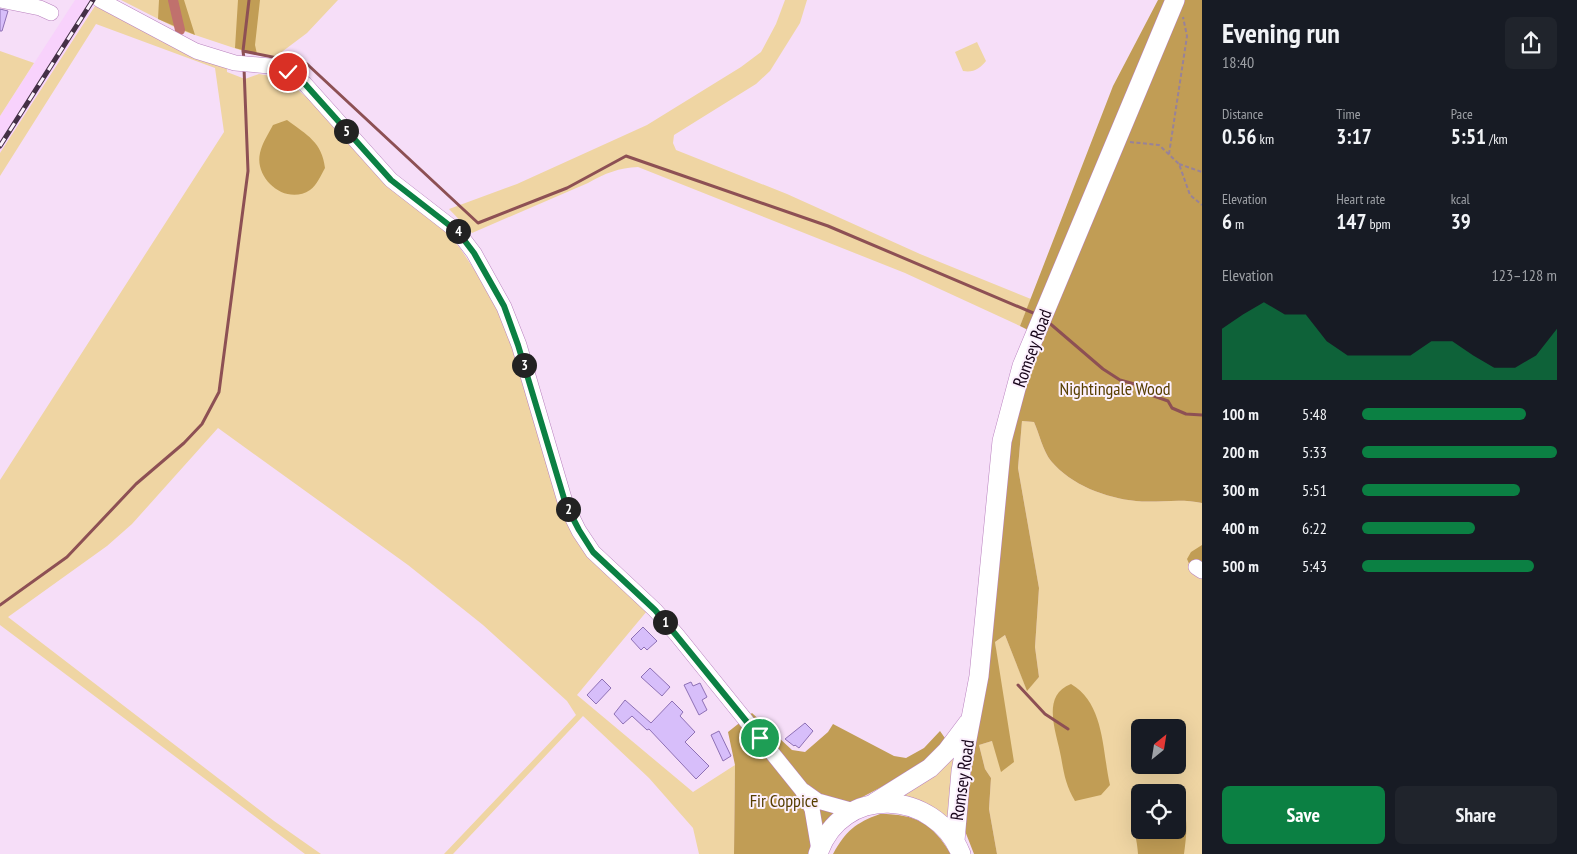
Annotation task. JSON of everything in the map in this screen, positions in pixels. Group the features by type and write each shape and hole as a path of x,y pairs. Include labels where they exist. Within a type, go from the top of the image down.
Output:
{"main road":[{"name":"Romsey Road","path":"958,848 961,771 978,676 1002,441 1022,366 1175,0"},
{"name":"Romsey Road","path":"819,852 833,828 862,808 930,768 947,751 971,718"},
{"path":"862,808 898,804 925,812 937,820 958,848"}],"street":[{"path":"1,0 51,12"},
{"path":"101,0 196,52 244,64 270,66 288,72 305,84 391,180 458,232 474,253 504,306 518,345 566,505 579,530 593,552 655,610 802,790 812,809 819,852"},
{"path":"802,790 818,801 862,808"}],"path":[{"path":"1169,154 1187,36 1183,17"},
{"path":"1116,140 1159,145 1179,164 1190,195 1202,205"},
{"path":"1179,164 1202,172"}],"shaded area":[{"path":"75,0 98,0 0,153 0,116"},
{"path":"121,0 338,0 307,33 275,57 243,51 180,30"},
{"path":"785,0 807,0 800,23 770,71 756,84 674,135 673,143 676,150 787,194 920,254 1031,299 1020,326 905,273 638,167 606,174 472,233 449,209 517,184 647,125 741,67 761,52 776,24"},
{"path":"95,6 188,54 227,66 227,72 245,79 259,74 283,78 309,99 406,201 446,232 460,248 493,298 515,353 561,505 647,611 577,695 693,792 735,765 734,854 699,854 693,828 649,778 583,716 453,854 444,854 576,715 567,701 483,625 408,565 218,428 132,524 107,546 8,617 274,821 321,854 305,854 0,625 0,480 224,132 215,68 96,24 0,176 0,153"},
{"path":"977,42 986,61 976,69 963,71 955,52"},
{"path":"0,51 34,63 0,116"},
{"path":"1022,421 1034,422 1048,457 1059,469 1068,477 1090,489 1113,497 1136,501 1186,501 1202,503 1202,854 997,854 989,809 991,778 985,769 979,745 992,741 999,681 995,642 1005,635 1027,690 1039,677 1035,647 1039,588 1018,468"},
{"path":"957,749 948,825 896,798"}],"green space":[{"path":"159,0 184,0 195,35 158,19"},
{"path":"238,0 260,0 255,45 257,54 235,48"},
{"name":"Nightingale Wood","path":"1158,0 1202,0 1202,503 1186,501 1136,501 1113,497 1090,489 1068,477 1051,461 1034,422 1022,421 1018,468 1039,588 1035,647 1039,677 1027,691 1005,635 995,642 1014,762 1001,772 992,741 979,745 985,769 991,778 989,809 997,854 974,854 965,831 966,799 1014,415 1042,337 1020,326 1113,86"},
{"path":"287,120 317,145 325,168 319,180 312,188 301,194 291,195 274,187 262,172 259,163 261,149 273,125"},
{"path":"1202,545 1202,576 1190,566 1187,559 1191,552"},
{"path":"1071,684 1090,703 1096,716 1110,785 1101,795 1075,801 1066,780 1053,716 1053,706 1056,697"},
{"name":"Fir Coppice","path":"752,713 792,750 805,752 828,732 833,724 894,756 906,758 924,748 940,731 947,741 927,763 851,803 811,854 734,854 735,765 728,732"},
{"path":"880,814 904,816 922,822 937,835 951,854 833,854 842,839 852,829"},
{"path":"1136,839 1185,839 1184,854 1138,854"}],"building":[{"path":"0,9 8,11 2,31 0,31"},
{"path":"643,627 657,641 647,650 644,647 641,650 631,639"},
{"path":"650,668 670,687 662,696 641,677"},
{"path":"602,679 611,688 596,704 587,695"},
{"path":"691,682 693,686 700,683 707,697 702,700 707,710 699,715 684,685"},
{"path":"625,700 651,723 672,701 683,712 680,716 695,732 685,742 709,766 696,779 649,729 647,730 632,716 623,724 614,714"},
{"path":"805,723 813,731 799,748 785,739"},
{"path":"719,731 731,756 723,761 711,735"}],"waterway":[{"path":"173,0 180,30"},
{"path":"243,51 249,0"},
{"path":"244,59 243,51 307,64 478,223 567,188 626,156 828,226 1038,315"},
{"path":"0,605 67,557 136,484 184,443 202,424 219,392 248,171 244,68"},
{"path":"1047,321 1103,369 1120,380 1138,385 1151,395 1168,401 1172,408 1186,414 1202,415"},
{"path":"1018,685 1045,714 1068,729"}],"railway":[{"path":"0,146 93,0"}],"route":[{"path":"288,72 305,84 391,180 458,232 474,253 504,306 518,345 566,505 579,530 593,552 655,610 760,738"}]}
